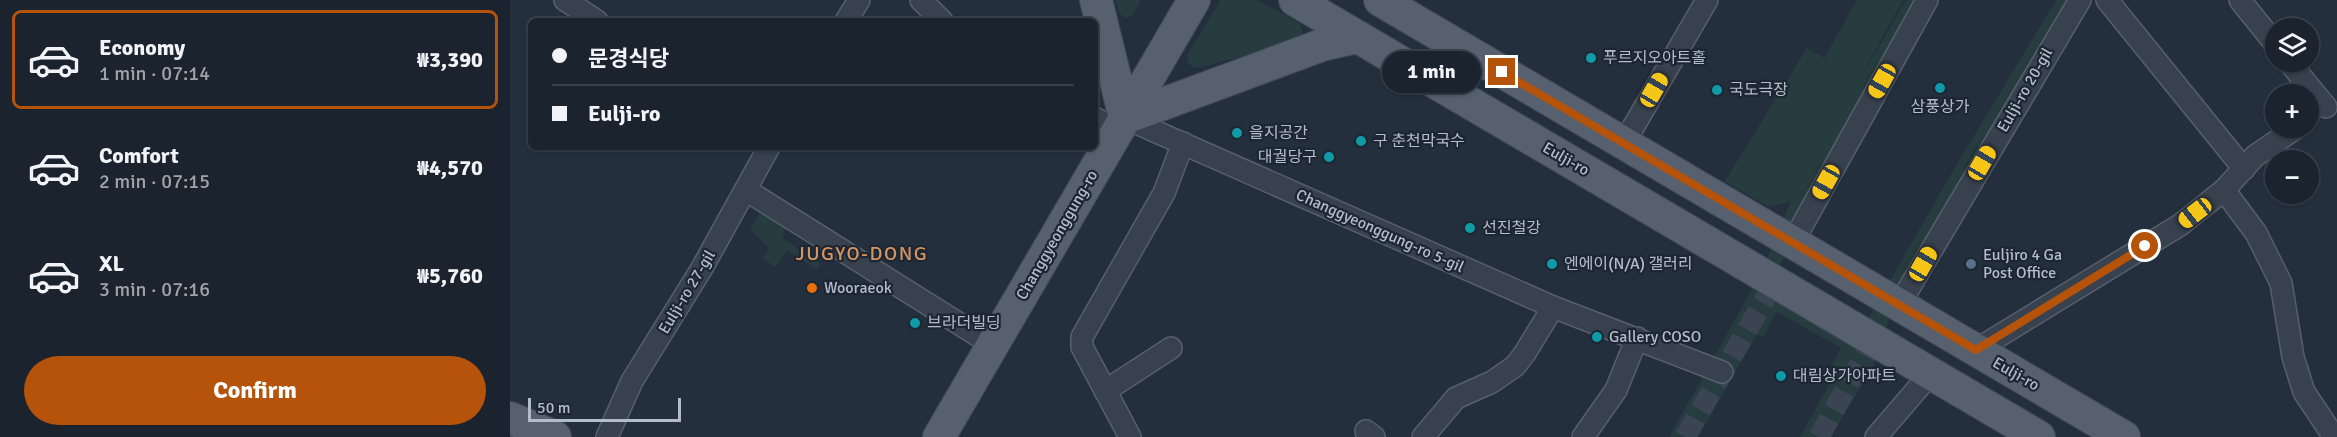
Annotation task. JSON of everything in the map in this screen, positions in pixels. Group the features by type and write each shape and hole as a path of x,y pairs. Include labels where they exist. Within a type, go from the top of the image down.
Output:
{"main road":[{"path":"1096,0 1112,122 1300,52 1358,37"},
{"name":"Changgyeonggung-ro","path":"1098,148 1112,122 1194,0"},
{"name":"Eulji-ro","path":"1295,0 2038,437"},
{"name":"Eulji-ro","path":"1380,0 1629,135 1793,242 2124,437"},
{"name":"Changgyeonggung-ro","path":"939,437 993,345 1097,150"},
{"path":"510,418 555,437"}],"street":[{"path":"564,0 592,18"},
{"path":"848,18 859,0"},
{"path":"921,0 939,18"},
{"path":"1629,135 1707,0"},
{"path":"1793,242 1927,0"},
{"name":"Eulji-ro 20-gil","path":"1899,305 2080,0"},
{"path":"2107,0 2244,168"},
{"path":"2240,0 2265,31"},
{"path":"2296,72 2324,109"},
{"name":"Changgyeonggung-ro 5-gil","path":"1112,122 1183,143 1553,307 1722,372"},
{"path":"1976,350 2180,225 2224,190 2255,156 2281,138"},
{"path":"1130,437 1082,347 1082,337 1164,193 1183,143"},
{"name":"Eulji-ro 27-gil","path":"607,437 632,381 702,268 767,150"},
{"path":"746,190 993,345"},
{"path":"2224,190 2256,233 2281,283 2293,357 2304,392 2334,437"},
{"path":"1423,437 1456,398 1492,382 1515,366 1553,307"},
{"path":"1583,437 1616,390 1637,338"},
{"path":"1105,391 1171,348"},
{"path":"1876,437 1931,374"}],"green space":[{"path":"1115,0 1141,0 1132,15 1126,18 1120,14"},
{"path":"1221,0 1258,0 1299,23 1302,36 1294,43 1197,68 1192,67 1187,61 1188,54"},
{"path":"1857,0 1903,0 1855,87 1906,0 1922,0 1793,231 1777,276 1864,326 1951,174 2056,0 2068,0 1895,296 1881,348 1869,374 1830,437 1800,437 1833,377 1827,374 1841,348 1777,312 1763,337 1757,334 1698,437 1669,437 1759,277 1791,201 1769,207 1725,181 1807,48 1824,58"},
{"path":"763,208 788,225 782,235 784,239 821,264 817,270 787,250 776,267 763,259 769,248 750,229"}],"tunnel":[{"path":"1685,437 1775,282"},
{"path":"1819,437 1873,340"}],"place":[{"name":"푸르지오아트홀","path":"1591,58"},
{"name":"삼풍상가","path":"1940,88"},
{"name":"국도극장","path":"1717,90"},
{"name":"을지공간","path":"1237,133"},
{"name":"구 춘천막국수","path":"1361,141"},
{"name":"대궐당구","path":"1329,157"},
{"name":"선진철강","path":"1470,228"},
{"name":"엔에이(N/A) 갤러리","path":"1552,264"},
{"name":"Euljiro 4 Ga Post Office","path":"1971,264"},
{"name":"Wooraeok","path":"812,288"},
{"name":"브라더빌딩","path":"915,323"},
{"name":"Gallery COSO","path":"1597,337"},
{"name":"대림상가아파트","path":"1781,376"}],"district":[{"name":"JUGYO-DONG","path":"862,253"}],"route":[{"path":"1502,72 1976,350 2145,246"}]}
